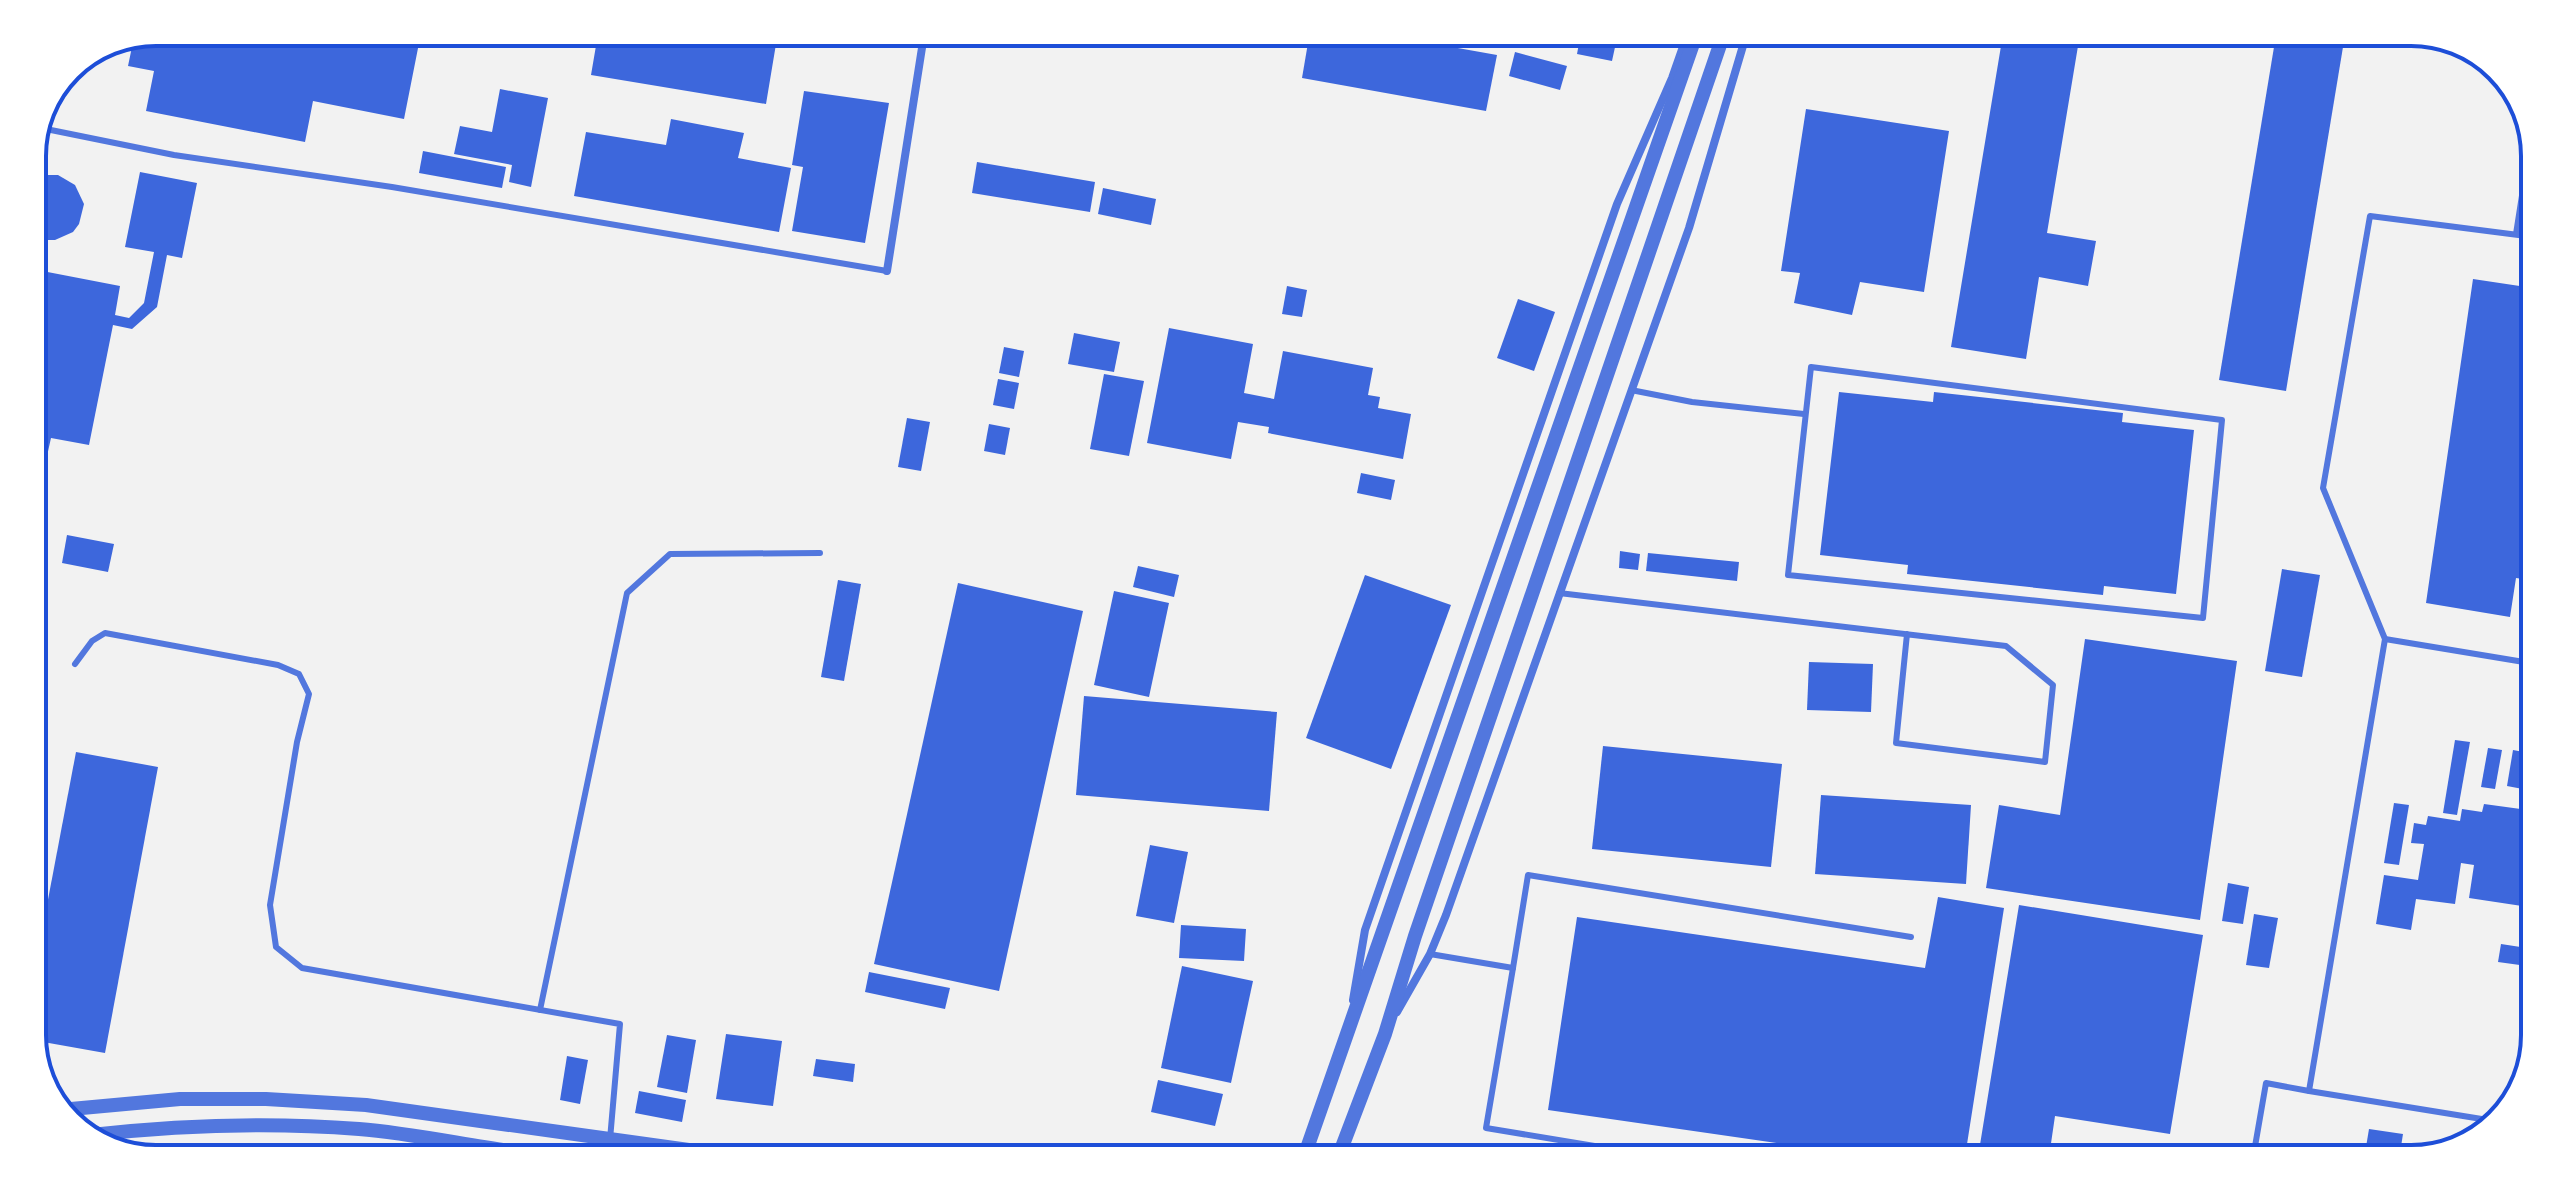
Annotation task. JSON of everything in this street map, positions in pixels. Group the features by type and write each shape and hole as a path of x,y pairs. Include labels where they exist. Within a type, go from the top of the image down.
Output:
{"street":[{"path":"887,271 922,46"},
{"path":"1349,1024 1365,930 1617,204 1683,46"},
{"path":"1308,1145 1692,46"},
{"path":"1343,1145 1385,1034 1415,936 1720,46"},
{"path":"1385,1034 1430,954 1689,228 1743,46"},
{"path":"74,1109 180,1099 266,1099 366,1105 610,1145"},
{"path":"107,1133 168,1127 265,1124 361,1129 469,1145"}],"lane":[{"path":"50,130 174,155 392,187 887,271"},
{"path":"2516,234 2521,202"},
{"path":"2309,1091 2385,639 2323,488 2370,216 2521,235"},
{"path":"1811,367 2222,420 2203,618 1788,575 1804,414 1811,367"},
{"path":"1631,390 1692,402 1804,414"},
{"path":"540,1010 627,593 670,554 820,553"},
{"path":"1559,593 1907,634 2006,646 2053,685 2045,762 1896,743 1907,634"},
{"path":"75,664 92,641 105,633 278,665 299,674 309,694 297,742 270,905 276,947 302,968 620,1024 610,1145"},
{"path":"2385,639 2521,662"},
{"path":"1589,1145 1486,1128 1528,875 1911,937"},
{"path":"1430,954 1513,968"},
{"path":"2255,1145 2266,1083 2482,1119"}],"building":[{"path":"156,46 418,46 404,119 313,101 305,142 146,111 154,71 128,66 131,50"},
{"path":"596,46 776,46 766,104 591,75"},
{"path":"1307,46 1446,46 1497,55 1486,111 1302,78"},
{"path":"1578,46 1615,46 1612,61 1577,54"},
{"path":"2001,46 2078,46 2047,233 2096,241 2088,286 2039,277 2026,359 1951,347"},
{"path":"2274,46 2343,46 2286,391 2219,380"},
{"path":"1515,52 1567,66 1560,90 1509,76"},
{"path":"500,89 548,98 531,187 509,182 512,165 454,154 460,126 492,132"},
{"path":"804,91 889,103 865,243 792,231 803,167 792,165"},
{"path":"1806,109 1949,131 1924,292 1860,282 1852,315 1794,303 1800,273 1781,271"},
{"path":"671,119 744,133 738,158 791,168 779,232 574,196 586,132 666,145"},
{"path":"423,151 506,167 502,188 419,173"},
{"path":"977,162 1095,182 1090,212 972,193"},
{"path":"140,172 197,183 182,258 167,255 157,307 132,329 113,325 89,445 51,438 46,460 46,272 120,286 115,315 129,318 144,303 154,252 125,247"},
{"path":"46,175 58,175 75,185 84,204 79,224 73,232 55,240 46,240"},
{"path":"1103,188 1156,199 1151,225 1098,214"},
{"path":"2473,279 2521,286 2521,579 2516,578 2510,617 2426,603"},
{"path":"1287,286 1307,290 1302,317 1282,314"},
{"path":"1518,299 1555,312 1534,371 1497,358"},
{"path":"1169,328 1253,344 1244,393 1274,399 1283,351 1373,368 1368,395 1380,397 1378,408 1411,414 1403,459 1268,433 1269,427 1238,422 1231,459 1147,443"},
{"path":"1074,333 1120,342 1114,372 1068,364"},
{"path":"1004,347 1024,351 1019,377 999,373"},
{"path":"1104,374 1144,381 1129,456 1090,449"},
{"path":"998,379 1019,383 1014,409 993,405"},
{"path":"1839,392 1933,402 1934,392 2123,413 2122,422 2194,430 2176,594 2104,586 2103,595 1907,574 1908,565 1820,555"},
{"path":"907,418 930,422 921,471 898,467"},
{"path":"989,424 1010,428 1005,455 984,451"},
{"path":"1361,473 1395,480 1391,500 1357,493"},
{"path":"67,535 114,544 108,572 62,563"},
{"path":"1620,551 1640,554 1638,570 1619,568"},
{"path":"1648,553 1739,562 1737,581 1646,571"},
{"path":"1138,566 1179,575 1174,597 1133,587"},
{"path":"2282,569 2320,575 2302,677 2265,671"},
{"path":"1365,575 1451,605 1391,769 1306,738"},
{"path":"838,580 861,584 844,681 821,677"},
{"path":"958,583 1083,611 999,991 874,964"},
{"path":"1114,591 1169,603 1149,697 1094,685"},
{"path":"2085,639 2237,661 2200,920 1986,888 1999,805 2060,815"},
{"path":"1809,662 1873,664 1871,712 1807,710"},
{"path":"1084,696 1277,712 1269,811 1076,795"},
{"path":"2455,740 2470,742 2457,815 2443,813"},
{"path":"1603,746 1782,764 1771,867 1592,849"},
{"path":"2488,748 2502,750 2495,789 2481,787"},
{"path":"2513,750 2521,752 2521,789 2507,786"},
{"path":"76,752 158,767 105,1053 46,1043 46,910"},
{"path":"1821,795 1971,805 1966,884 1815,874"},
{"path":"2394,803 2409,805 2399,865 2384,863"},
{"path":"2484,804 2521,809 2521,906 2469,898 2474,865 2461,863 2455,904 2416,899 2411,930 2376,924 2384,875 2418,880 2424,844 2411,843 2414,823 2426,825 2428,816 2460,821 2462,809 2482,812"},
{"path":"1150,845 1188,852 1174,923 1136,916"},
{"path":"2228,883 2249,887 2243,924 2222,921"},
{"path":"1938,897 2004,908 1967,1145 1790,1145 1548,1110 1577,917 1925,968"},
{"path":"2019,905 2203,935 2170,1134 2055,1116 2051,1145 1980,1145"},
{"path":"2254,914 2278,918 2269,968 2246,965"},
{"path":"1181,925 1246,929 1244,961 1179,958"},
{"path":"2501,944 2521,947 2521,965 2498,962"},
{"path":"1182,966 1253,981 1231,1083 1161,1068"},
{"path":"869,972 950,988 945,1009 865,992"},
{"path":"726,1034 782,1041 773,1106 716,1099"},
{"path":"667,1035 696,1040 687,1093 657,1087"},
{"path":"567,1056 588,1060 580,1104 560,1100"},
{"path":"816,1059 855,1064 853,1082 813,1076"},
{"path":"1158,1080 1223,1094 1215,1126 1151,1112"},
{"path":"639,1091 686,1100 682,1122 635,1113"},
{"path":"2369,1129 2403,1134 2401,1145 2366,1145"}]}
